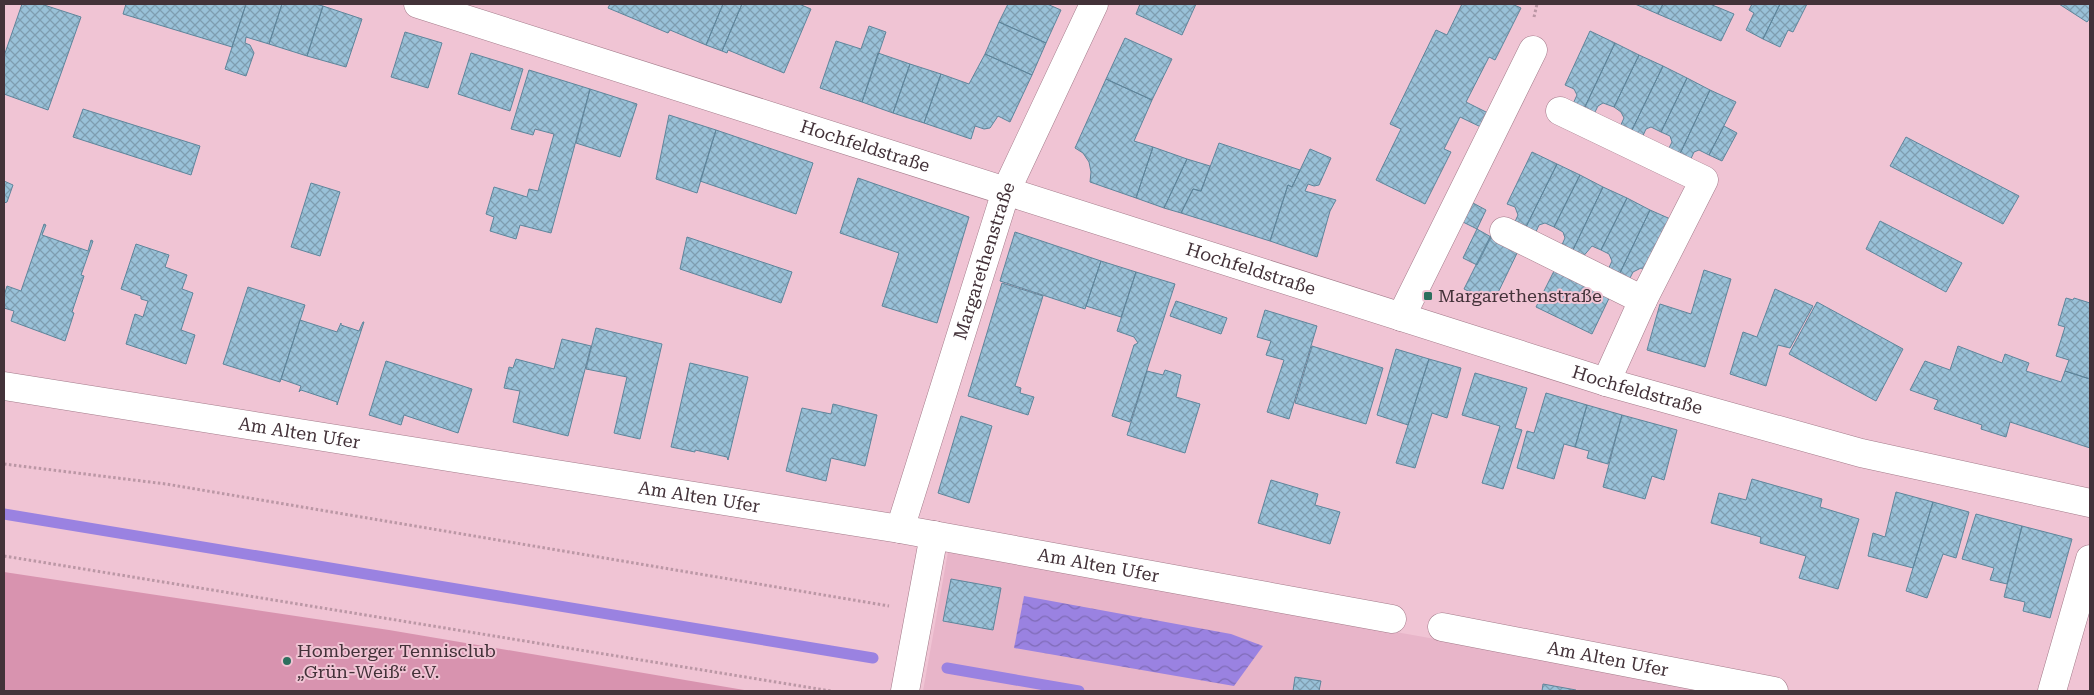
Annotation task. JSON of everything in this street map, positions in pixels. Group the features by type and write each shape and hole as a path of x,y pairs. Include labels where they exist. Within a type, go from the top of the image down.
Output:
{"street":[{"name":"Hochfeldstraße","path":"418,4 1606,382 1861,453 2090,504"},
{"name":"Margarethenstraße","path":"900,529 1006,191 1094,4"},
{"path":"1402,317 1533,50"},
{"path":"1560,111 1704,180 1643,300 1606,382"},
{"path":"1504,231 1643,300"},
{"name":"Am Alten Ufer","path":"4,386 900,529 1392,619"},
{"path":"905,691 934,535"},
{"path":"2052,691 2090,559"},
{"name":"Am Alten Ufer","path":"1442,628 1774,691"}],"path":[{"path":"4,464 166,484 920,611"},
{"path":"4,556 831,691"}],"shaded area":[{"path":"948,552 1727,691 923,691"},
{"name":"Homberger Tennisclub „Grün-Weiß“ e.V.","path":"4,572 389,630 750,691 4,691"}],"water":[{"path":"1024,596 1231,634 1263,646 1234,686 1014,648"}],"building":[{"path":"22,4 41,4 81,17 48,110 4,94 4,56"},
{"path":"126,4 246,4 232,47 123,14"},
{"path":"246,4 282,4 269,44 246,37 245,43 250,45 254,53 246,76 225,69"},
{"path":"282,4 315,4 323,6 307,56 269,44"},
{"path":"610,4 723,4 706,45 670,30 668,33 608,8"},
{"path":"723,4 742,4 722,51 706,45"},
{"path":"742,4 799,4 811,9 784,73 728,50 727,53 722,51"},
{"path":"1008,4 1047,4 1061,10 1046,43 999,22"},
{"path":"1140,4 1196,4 1182,35 1136,14"},
{"path":"1462,4 1512,4 1521,8 1495,60 1489,57 1466,102 1490,114 1483,128 1460,117 1444,149 1451,152 1425,204 1376,180 1401,129 1390,124 1436,30 1447,35"},
{"path":"1635,4 1663,4 1658,14"},
{"path":"1663,4 1710,4 1734,14 1721,41 1658,14"},
{"path":"1752,4 1780,4 1763,39 1746,30 1754,13 1749,10"},
{"path":"1780,4 1807,4 1793,32 1788,30 1780,47 1763,39"},
{"path":"2059,4 2090,4 2090,18 2087,22"},
{"path":"323,6 362,19 346,67 307,56"},
{"path":"999,22 1046,43 1032,75 985,54"},
{"path":"869,26 886,32 862,102 820,88 836,41 861,49"},
{"path":"1590,31 1615,43 1583,111 1572,106 1577,95 1574,89 1565,85"},
{"path":"405,32 442,43 428,88 391,77"},
{"path":"1125,38 1172,59 1152,100 1106,79"},
{"path":"1615,43 1639,55 1614,107 1603,103 1598,106 1593,116 1583,111"},
{"path":"471,53 523,69 510,111 458,94"},
{"path":"878,53 910,64 893,113 862,102"},
{"path":"985,54 1032,75 1010,122 998,116 990,128 984,129 975,126 971,139 924,123 941,74 969,84"},
{"path":"1639,55 1663,66 1630,134 1619,129 1624,118 1621,112 1614,107"},
{"path":"910,64 941,74 924,123 893,113"},
{"path":"1663,66 1687,78 1661,132 1651,127 1646,129 1641,140 1630,134"},
{"path":"529,70 590,89 551,233 520,225 516,239 490,231 494,217 486,214 494,187 527,197 529,189 538,191 554,134 535,129 533,135 511,129"},
{"path":"1687,78 1710,90 1678,158 1667,152 1672,142 1670,136 1661,132"},
{"path":"1106,79 1152,100 1134,141 1153,147 1136,198 1090,182 1089,162 1083,153 1075,148"},
{"path":"590,89 637,104 620,157 576,143"},
{"path":"1710,90 1736,102 1709,155 1699,150 1694,152 1689,163 1678,158"},
{"path":"83,109 200,146 191,175 73,137"},
{"path":"669,115 716,130 697,193 656,179"},
{"path":"1724,126 1737,133 1722,161 1709,155"},
{"path":"716,130 813,163 796,214 700,181"},
{"path":"1906,137 2019,196 2003,224 1890,166"},
{"path":"1219,143 1300,170 1292,187 1288,185 1270,241 1181,213 1193,189 1201,191"},
{"path":"1153,147 1187,159 1164,208 1136,198"},
{"path":"1310,149 1331,158 1319,185 1308,184 1305,191 1336,200 1330,211 1317,257 1270,241 1288,185 1292,187"},
{"path":"1532,152 1557,164 1524,231 1513,226 1518,215 1515,207 1507,204"},
{"path":"1187,159 1210,166 1201,191 1193,189 1181,213 1164,208"},
{"path":"1557,164 1580,175 1554,227 1545,223 1539,225 1534,236 1524,231"},
{"path":"1580,175 1603,187 1571,254 1560,249 1565,238 1563,232 1554,227"},
{"path":"858,178 969,217 937,323 882,306 899,253 840,233"},
{"path":"4,181 13,185 7,202 4,203"},
{"path":"311,183 340,192 320,256 291,247"},
{"path":"1603,187 1627,198 1601,250 1592,246 1581,259 1571,254"},
{"path":"1627,198 1650,210 1618,277 1607,272 1612,261 1609,254 1601,250"},
{"path":"1473,203 1486,210 1477,229 1463,222"},
{"path":"1650,210 1675,221 1650,273 1641,268 1633,272 1628,282 1618,277"},
{"path":"1880,221 1962,263 1946,292 1866,249"},
{"path":"44,224 46,225 42,235 88,251 91,240 93,241 81,275 84,276 65,341 11,321 14,311 4,308 4,296 7,286 21,291"},
{"path":"1477,229 1491,237 1477,265 1463,258"},
{"path":"1015,232 1101,261 1085,309 1000,281"},
{"path":"1492,233 1520,247 1493,303 1464,289"},
{"path":"687,237 792,272 781,303 680,269"},
{"path":"136,244 169,255 165,267 187,275 182,289 193,293 181,330 195,335 186,364 126,344 135,314 143,317 148,301 141,299 141,296 121,289"},
{"path":"1101,261 1136,272 1121,317 1086,306"},
{"path":"1557,265 1612,292 1592,334 1536,307"},
{"path":"1704,270 1731,279 1705,367 1647,350 1660,304 1691,314"},
{"path":"1136,272 1175,284 1130,422 1112,416 1134,345 1138,343 1134,337 1117,331"},
{"path":"1002,283 1043,296 1015,386 1021,388 1020,393 1034,397 1028,415 968,396"},
{"path":"248,287 305,305 280,382 223,364"},
{"path":"1775,289 1813,306 1790,348 1778,345 1766,386 1730,374 1743,332 1757,337"},
{"path":"2066,298 2073,300 2074,298 2090,303 2090,379 2065,371 2069,360 2056,356 2065,327 2058,325"},
{"path":"1176,301 1227,318 1221,334 1170,316"},
{"path":"1817,302 1903,349 1876,401 1789,354"},
{"path":"1265,310 1317,326 1289,419 1267,412 1284,360 1266,355 1271,341 1257,337"},
{"path":"300,320 337,332 341,323 341,325 359,331 364,322 337,405 337,402 301,390 299,392 301,386 281,379"},
{"path":"596,328 662,344 640,439 614,433 627,377 586,369"},
{"path":"562,339 591,346 568,436 513,422 520,391 504,388 509,367 513,368 516,359 554,369"},
{"path":"1312,346 1383,368 1366,424 1295,403"},
{"path":"1958,346 2002,363 2005,354 2029,363 2026,371 2061,382 2065,371 2090,379 2090,448 2010,422 2006,437 1981,429 1982,425 1934,409 1938,400 1910,390 1925,361 1950,370"},
{"path":"1396,349 1429,359 1408,425 1377,415"},
{"path":"1429,359 1461,368 1447,418 1432,413 1415,468 1396,463"},
{"path":"386,361 472,389 458,433 404,415 401,425 369,415"},
{"path":"690,363 748,377 728,460 727,457 671,447"},
{"path":"1165,370 1181,375 1176,397 1200,404 1185,453 1127,435 1147,371 1163,375"},
{"path":"1475,373 1527,388 1515,428 1522,430 1503,489 1482,483 1500,426 1462,415"},
{"path":"1546,393 1587,405 1575,447 1564,444 1554,479 1517,468 1527,431 1534,433"},
{"path":"833,404 877,415 865,466 831,458 826,481 786,471 802,408 831,414"},
{"path":"1587,405 1622,415 1608,464 1587,458 1589,451 1575,447"},
{"path":"1622,415 1677,430 1664,480 1652,476 1645,499 1603,487"},
{"path":"961,416 992,426 969,503 938,493"},
{"path":"1752,479 1822,499 1820,507 1859,519 1838,589 1799,578 1806,556 1760,543 1761,537 1711,523 1719,493 1746,500"},
{"path":"1271,480 1318,494 1315,505 1340,512 1330,544 1258,523"},
{"path":"1896,492 1933,502 1913,568 1868,556 1873,533 1885,537"},
{"path":"1933,502 1969,512 1956,558 1943,554 1927,598 1906,591"},
{"path":"1976,514 2022,526 2007,584 1990,580 1994,568 1962,559"},
{"path":"2022,526 2072,539 2050,618 2023,611 2025,602 2004,597"},
{"path":"951,579 1001,588 993,630 943,621"},
{"path":"1295,677 1321,681 1319,691 1293,691"},
{"path":"1543,684 1576,690 1576,691 1542,691"}],"waterway":[{"path":"4,514 873,658"},
{"path":"947,668 1079,691"}],"place":[{"name":"Margarethenstraße","path":"1428,296"},
{"name":"Homberger Tennisclub „Grün-Weiß“ e.V.","path":"287,661"}]}
